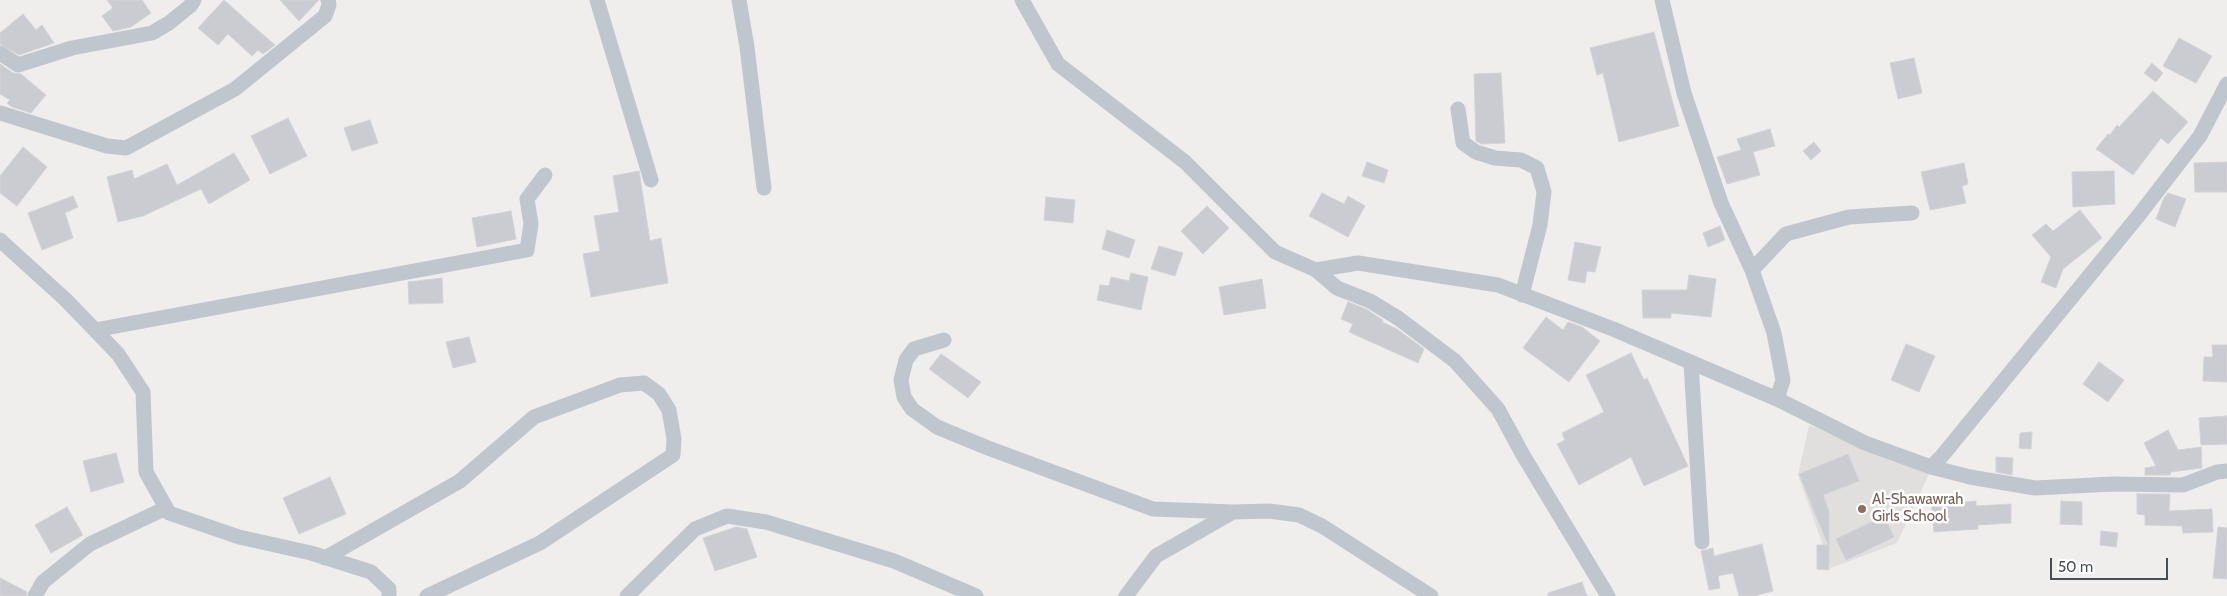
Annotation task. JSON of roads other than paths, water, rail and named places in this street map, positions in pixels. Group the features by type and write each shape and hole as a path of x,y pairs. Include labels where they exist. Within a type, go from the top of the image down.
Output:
{"street":[{"path":"0,53 18,65 72,48 152,33 169,23 190,6 194,0"},
{"path":"0,113 107,146 126,148 235,89 325,16 329,5 328,0"},
{"path":"597,0 650,180"},
{"path":"739,0 764,188"},
{"path":"1022,0 1058,64 1185,162 1274,252 1316,270 1337,288 1370,301 1398,318 1448,356 1498,408 1523,455 1608,596"},
{"path":"1662,0 1684,93 1721,203 1752,270 1774,333 1783,380 1777,399"},
{"path":"1930,467 1942,456 2195,144 2227,84"},
{"path":"1458,110 1463,143 1482,154 1495,158 1522,160 1537,168 1544,192 1540,225 1522,295"},
{"path":"95,330 527,250 531,224 527,199 545,175"},
{"path":"1752,270 1786,234 1849,218 1912,213"},
{"path":"0,240 66,300 118,354 143,392 146,472 169,513 239,537 325,558 371,572 389,590 389,596"},
{"path":"1316,270 1358,263 1498,285 1613,329 1777,399 1865,443 1930,467 1970,477 2035,488 2112,484 2183,485 2217,472 2227,471"},
{"path":"944,340 914,349 906,360 902,380 904,397 912,409 938,427 988,448 1153,508 1233,512 1269,511 1299,515 1322,526 1431,596"},
{"path":"1691,363 1702,542"},
{"path":"325,558 460,480 534,417 620,385 644,383 659,394 669,410 674,439 673,455 540,544 427,596"},
{"path":"35,596 43,582 90,544 166,508"},
{"path":"1126,596 1156,556 1233,512"},
{"path":"627,596 695,529 726,516 766,522 894,561 976,596"}],"place":[{"name":"Al-Shawawrah Girls School","path":"1862,509"}]}
